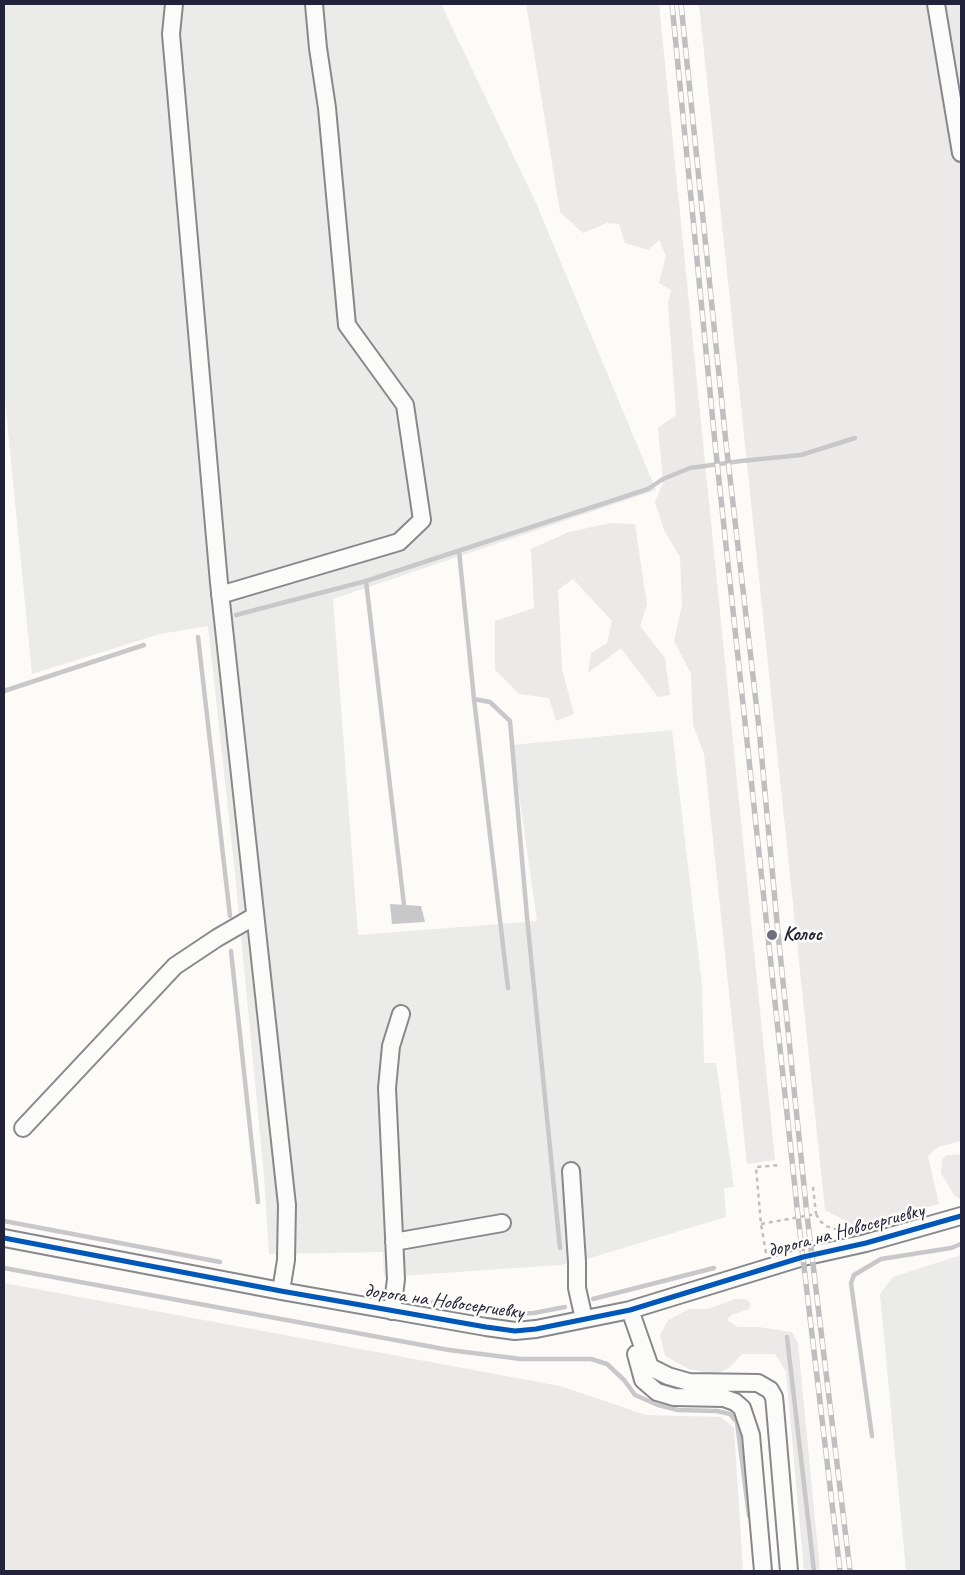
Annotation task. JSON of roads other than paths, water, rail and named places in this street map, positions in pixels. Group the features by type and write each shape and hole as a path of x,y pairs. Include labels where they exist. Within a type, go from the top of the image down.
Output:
{"street":[{"path":"174,4 172,34 220,595 287,1205 286,1260 281,1291"},
{"path":"220,595 398,542 422,520 405,405 347,325 327,108 314,4"},
{"path":"936,4 961,153"},
{"path":"23,1128 175,966 255,916"},
{"path":"392,1311 396,1279 387,1088 391,1046 401,1014"},
{"path":"571,1171 577,1288 584,1319"},
{"name":"дорога на Новосергиевку","path":"4,1238 281,1291 515,1331 536,1330 630,1310 803,1257 866,1243 961,1216"},
{"path":"394,1242 502,1223"},
{"path":"630,1310 650,1367 668,1376 689,1382 758,1383 770,1390 774,1397 789,1571"},
{"path":"637,1332 636,1355 643,1380 657,1392 674,1397 724,1398 735,1402 742,1408 751,1435 764,1571"}],"waterway":[{"path":"236,615 366,581 648,489 663,479 690,468 801,455 855,438"},
{"path":"459,551 474,699 490,702 510,721 527,917 560,1248"},
{"path":"366,581 404,905"},
{"path":"198,637 230,916"},
{"path":"4,691 144,645"},
{"path":"474,699 508,988"},
{"path":"231,951 258,1202"},
{"path":"4,1221 220,1262"},
{"path":"872,1436 851,1283 854,1275 881,1259 951,1248 961,1244"},
{"path":"4,1268 449,1350 521,1359 591,1359 607,1364 624,1380 635,1395 658,1405 678,1410 717,1411 730,1414 737,1422 749,1516"},
{"path":"593,1299 714,1268"},
{"path":"433,1302 510,1314 534,1313 565,1307"},
{"path":"787,1337 814,1571"}],"railway":[{"path":"672,4 715,443 798,1216 840,1571"},
{"path":"681,4 726,443 759,728 807,1215 850,1571"}],"place":[{"name":"Колос","path":"772,935"}]}
